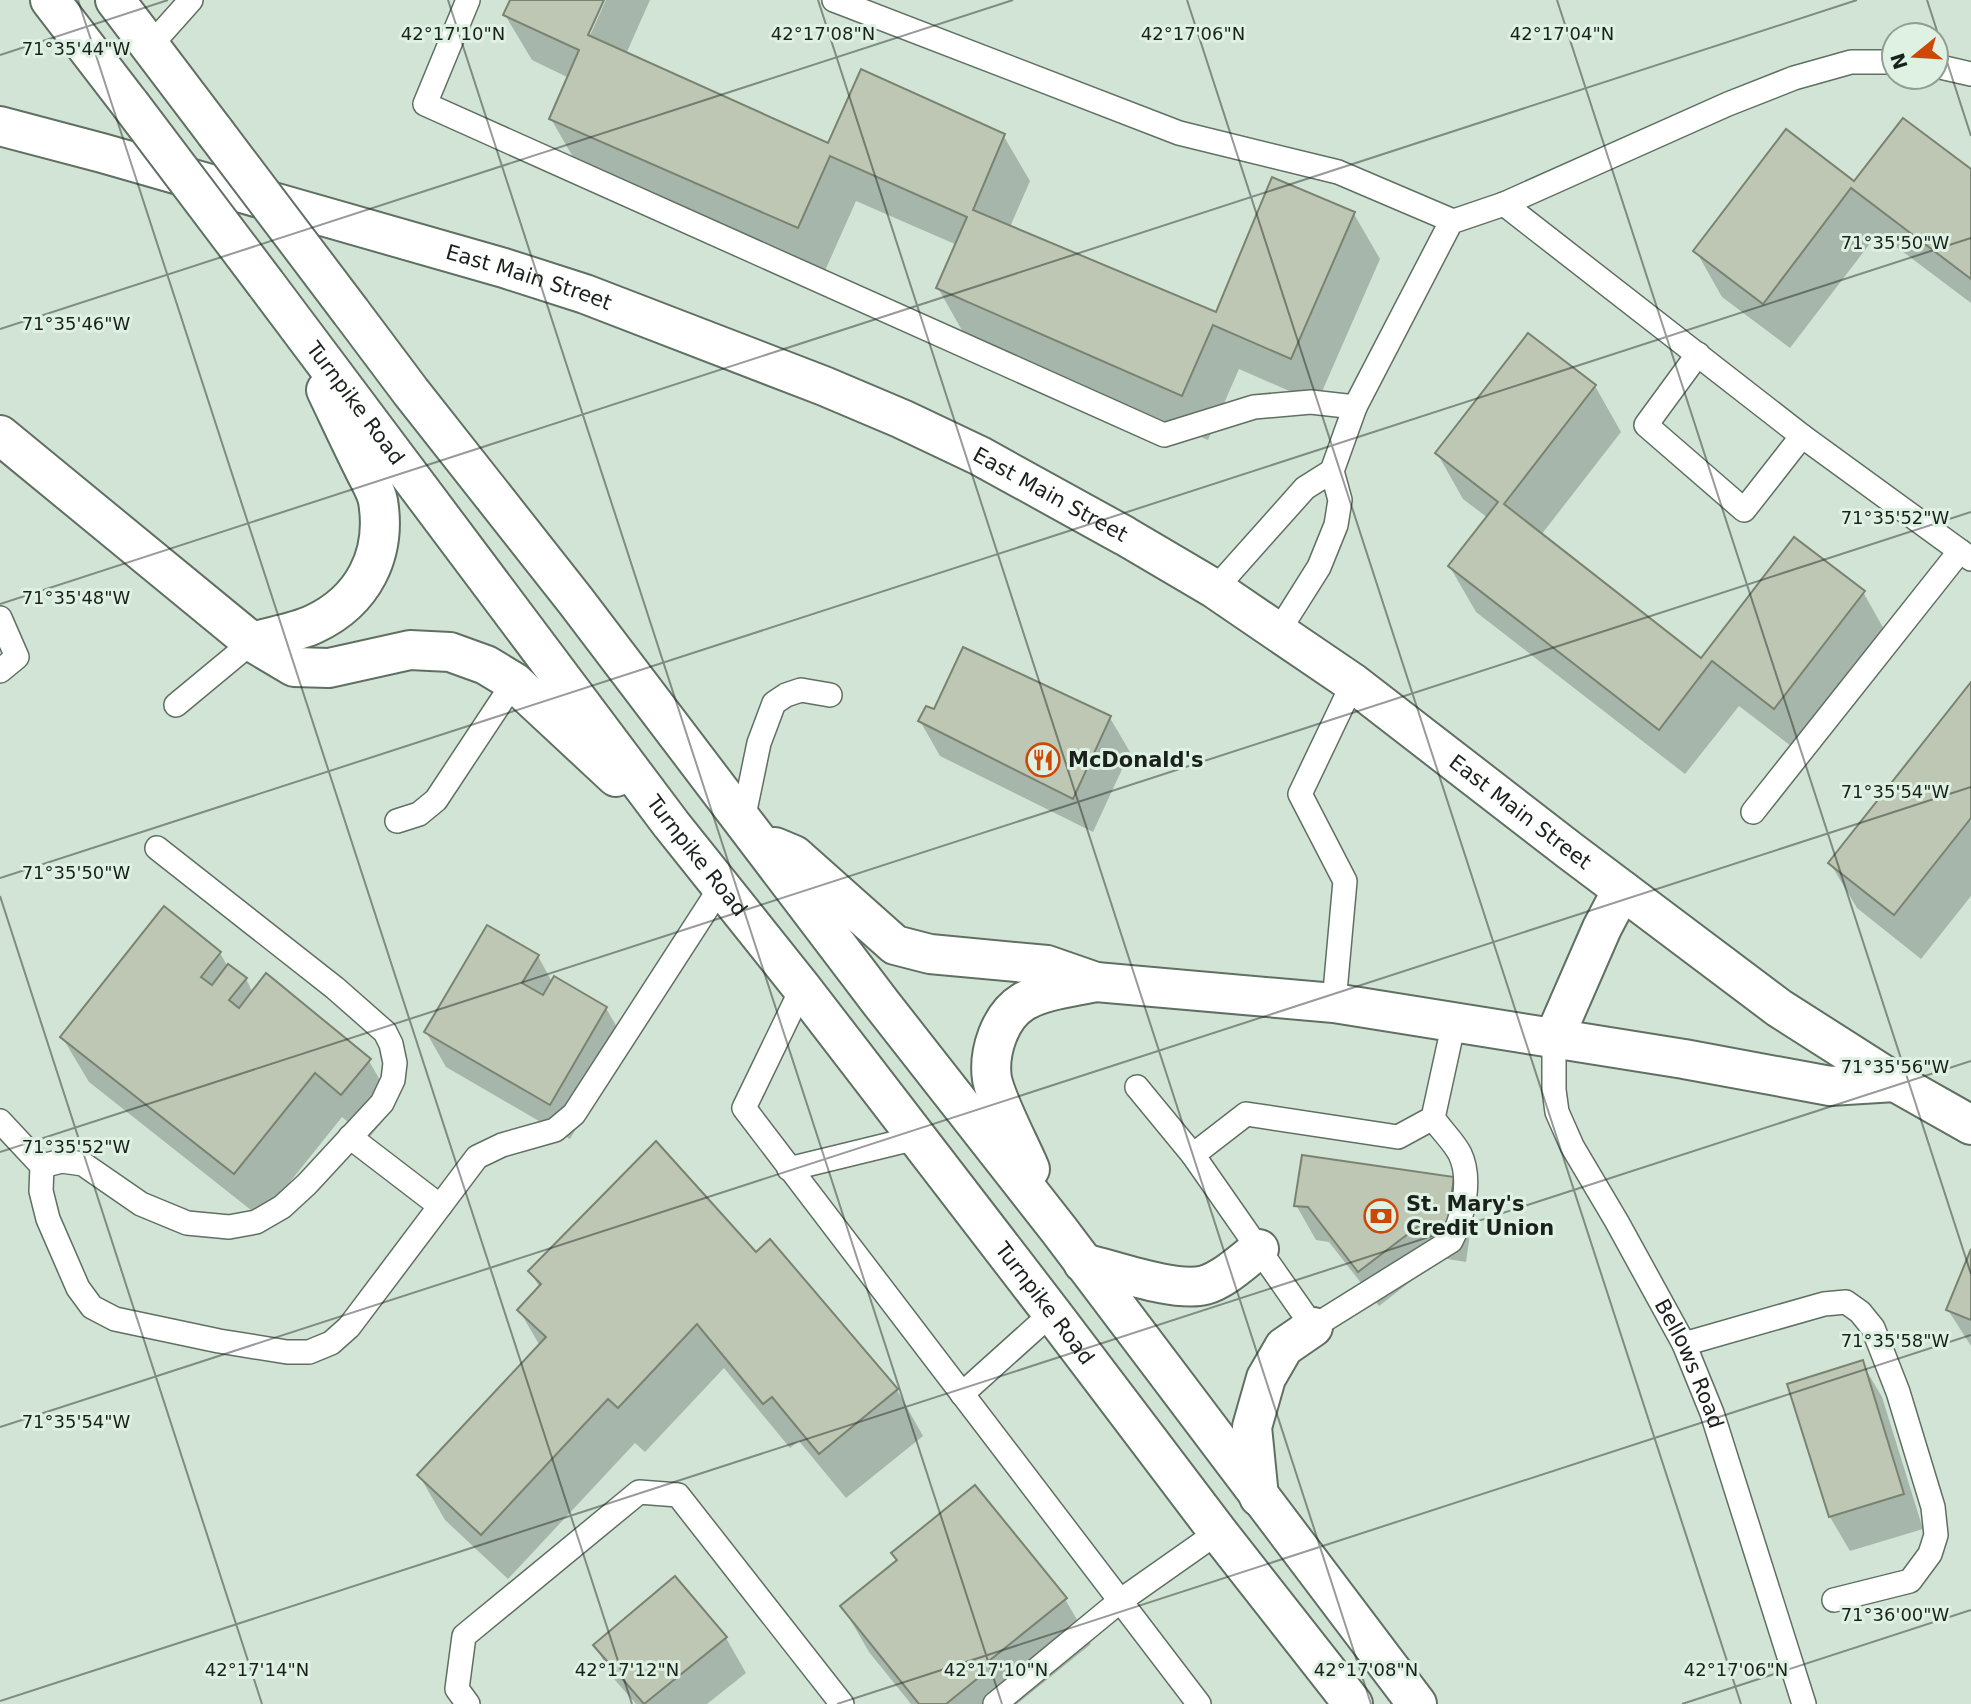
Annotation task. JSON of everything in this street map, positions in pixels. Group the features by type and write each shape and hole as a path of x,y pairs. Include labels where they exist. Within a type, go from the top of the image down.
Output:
{"main road":[{"name":"Turnpike Road","path":"50,0 295,325 379,431 671,824 802,988 1353,1704"},
{"path":"115,0 873,993 1059,1230 1417,1704"},
{"name":"East Main Street","path":"0,126 504,268 585,294 733,350 902,419 980,456 1125,536 1214,589 1278,632 1353,683 1779,1008 1895,1082 1971,1125"},
{"path":"252,642 313,624 346,602 360,589 370,574 380,532 378,499 295,325"},
{"path":"0,435 252,642 294,667 329,668 410,650 450,652 486,665 513,682 564,731 671,824"},
{"path":"750,830 794,855 895,945 930,954 1046,965 1096,982 1334,1003 1830,1086 1895,1082"},
{"path":"1554,1038 1602,928 1622,890"},
{"path":"1059,1230 1005,1113 992,1078 994,1048 1005,1018 1023,1002 1096,982"},
{"path":"1083,1263 1179,1287 1205,1285 1221,1277 1259,1249"},
{"path":"1259,1497 1252,1427 1266,1378 1284,1347 1313,1327"}],"lane":[{"path":"150,46 191,0"},
{"path":"468,0 425,104 1164,435 1254,407 1311,402 1356,407"},
{"path":"834,0 1179,133 1338,172 1453,221"},
{"path":"1278,632 1319,567 1336,525 1340,500 1332,471 1356,407 1451,222 1504,204 1728,104 1794,78 1851,62 1880,62"},
{"path":"1950,69 1971,74"},
{"path":"1504,204 1802,436 1965,555 1753,812"},
{"path":"1698,354 1646,425 1744,510 1802,436"},
{"path":"1214,589 1305,488 1332,471"},
{"path":"0,618 18,657 0,671"},
{"path":"176,705 252,642"},
{"path":"397,821 419,814 436,800 513,682"},
{"path":"1334,1003 1345,881 1300,794 1353,683"},
{"path":"750,830 759,743 774,703 801,690 830,695"},
{"path":"42,1166 62,1161 83,1164 141,1204 187,1223 229,1227 256,1222 282,1207 350,1137 382,1103 393,1080 395,1063 385,1032 335,988 157,848"},
{"path":"0,1121 42,1166 41,1191 48,1219 78,1288 92,1307 115,1319 219,1341 287,1352 309,1352 331,1343 349,1327 477,1157 502,1145 555,1130 574,1114 722,886"},
{"path":"802,988 744,1108 1199,1704"},
{"path":"1194,1155 1246,1114 1398,1137 1433,1118 1454,1022"},
{"name":"Bellows Road","path":"1554,1038 1553,1090 1558,1112 1567,1135 1684,1344 1712,1413 1804,1704"},
{"path":"1137,1087 1194,1155 1313,1327 1451,1241 1460,1225 1466,1176 1460,1154 1433,1118"},
{"path":"350,1137 440,1206"},
{"path":"789,1169 916,1138"},
{"path":"1684,1344 1824,1304 1846,1302 1860,1312 1873,1328 1898,1392 1933,1507 1936,1535 1930,1554 1910,1581 1834,1600"},
{"path":"962,1394 1052,1313"},
{"path":"468,1704 457,1689 464,1636 639,1492 678,1495 842,1704"},
{"path":"995,1704 1120,1601 1218,1532"}],"building":[{"path":"510,0 604,0 588,35 828,143 861,69 1005,134 973,210 1216,312 1272,177 1355,212 1291,359 1213,325 1182,396 936,288 967,217 830,156 798,228 549,119 579,50 503,15"},
{"path":"1903,118 1971,169 1971,279 1851,188 1763,304 1693,251 1786,129 1854,181"},
{"path":"1528,333 1596,385 1504,504 1701,658 1794,537 1865,591 1774,709 1712,661 1659,730 1448,566 1498,502 1435,453"},
{"name":"McDonald's","path":"963,647 1111,716 1073,799 918,721 926,706 934,709"},
{"path":"1971,682 1971,818 1894,915 1828,863"},
{"path":"164,906 221,952 201,977 212,985 228,964 247,978 229,1000 239,1008 266,973 371,1059 341,1095 315,1073 234,1174 60,1037"},
{"path":"487,925 539,955 522,983 543,995 554,976 607,1007 550,1105 424,1032"},
{"path":"656,1141 756,1252 770,1239 898,1389 819,1454 772,1397 763,1404 697,1324 618,1408 608,1399 481,1535 417,1475 546,1337 517,1310 541,1284 528,1271"},
{"name":"St. Mary's Credit Union","path":"1302,1155 1454,1177 1447,1228 1421,1224 1358,1272 1308,1207 1294,1206"},
{"path":"1971,1249 1971,1320 1946,1310"},
{"path":"1863,1360 1904,1494 1829,1517 1787,1384"},
{"path":"975,1485 1067,1598 979,1669 983,1674 946,1704 919,1704 840,1606 897,1560 891,1553"},
{"path":"675,1576 727,1637 644,1704 593,1645"}],"place":[{"name":"McDonald's","path":"1043,760"},
{"name":"St. Mary's Credit Union","path":"1381,1216"}]}
